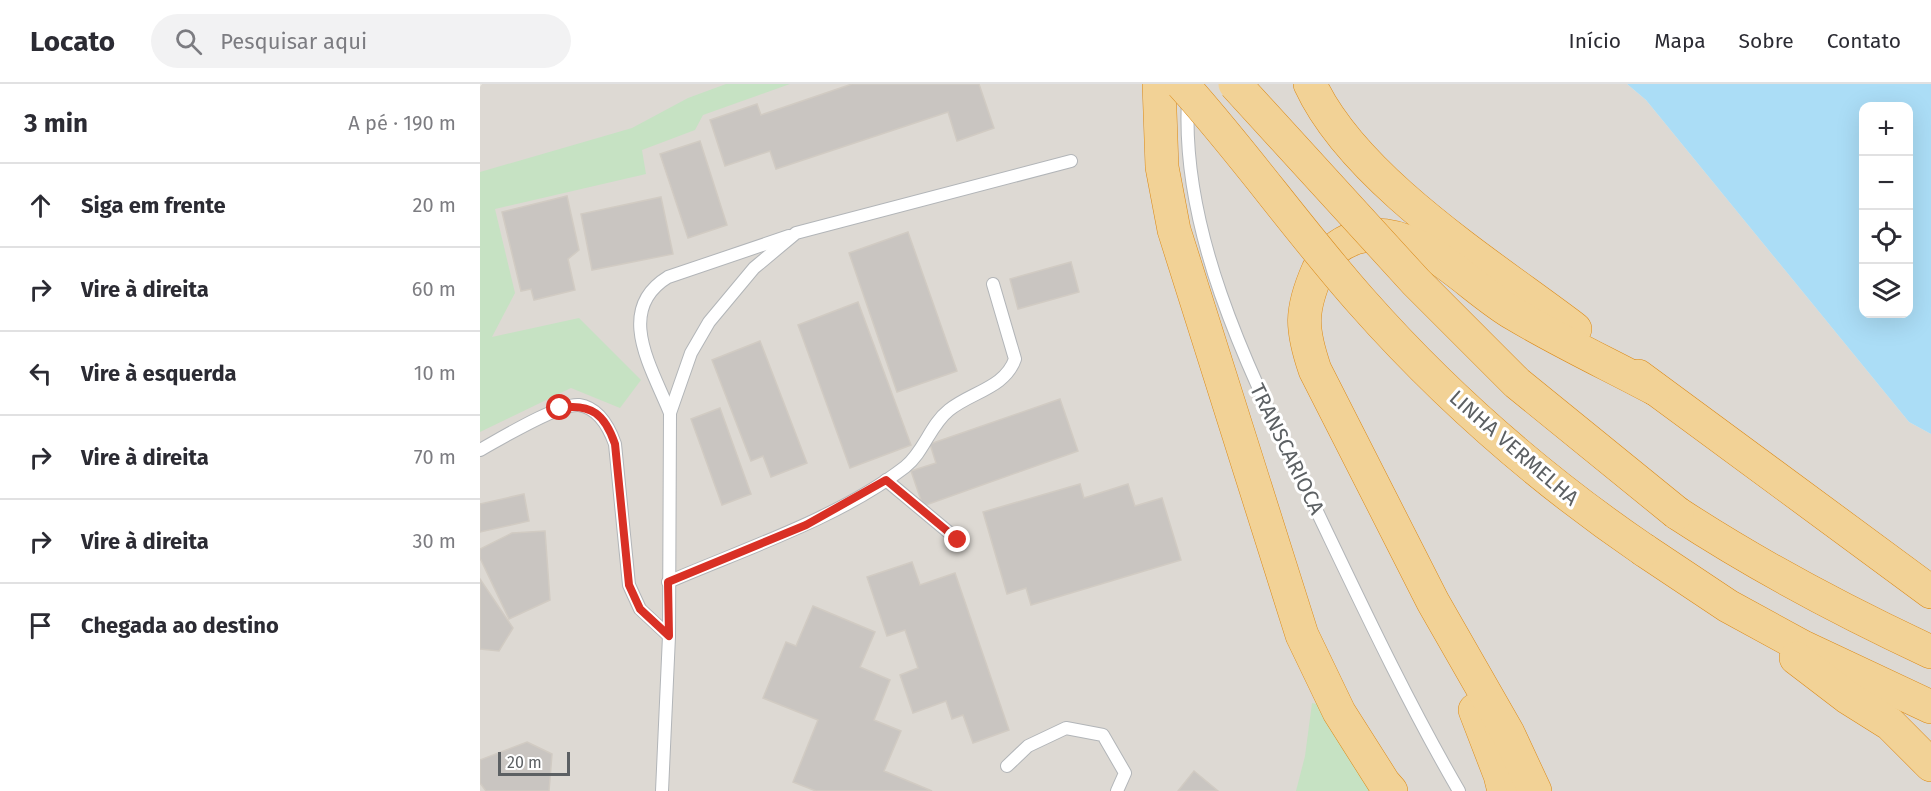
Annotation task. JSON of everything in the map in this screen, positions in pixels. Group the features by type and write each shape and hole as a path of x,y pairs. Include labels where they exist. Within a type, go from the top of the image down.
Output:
{"highway":[{"path":"1160,84 1162,167 1173,230 1289,601 1318,672 1388,788"},
{"name":"LINHA VERMELHA","path":"1182,84 1361,301 1428,372 1488,429 1574,502 1728,606 1803,647 1931,707"},
{"path":"1235,84 1416,282 1509,376 1677,513 1782,578 1857,618 1931,652"},
{"path":"1310,84 1335,127 1384,180 1445,231 1931,592"},
{"path":"1535,791 1508,733 1433,602 1315,370 1304,338 1304,308 1320,266 1332,252 1345,241 1362,236 1388,236 1425,250 1512,314 1655,389"},
{"path":"1433,602 1500,775 1504,791"},
{"path":"1728,606 1847,697 1890,724 1931,765"}],"lane":[{"name":"TRANSCARIOCA","path":"1188,84 1189,161 1195,206 1252,375 1348,575 1459,791"},
{"path":"670,413 642,342 641,310 643,301 653,286 668,277 796,233 1071,161"},
{"path":"662,791 669,636 670,413 691,353 709,322 754,268 796,233"},
{"path":"668,582 806,525 886,480 914,458 950,409 1007,376 1012,370 1015,359 993,284"},
{"path":"480,450 560,408 579,405 594,412 608,424 615,444 629,585 640,609 669,636"},
{"path":"886,480 958,540"},
{"path":"1007,766 1028,746 1066,728 1103,735 1125,773 1117,791"}],"shaded area":[{"path":"482,84 1627,84 1646,100 1909,422 1931,434 1931,791 480,791 480,87"}],"green space":[{"path":"726,84 790,84 703,115 695,130 642,150 646,174 495,209 515,293 492,337 579,318 641,380 620,408 571,388 480,432 480,172 632,128 688,98"},
{"path":"1312,703 1318,704 1371,791 1296,791 1305,756"}],"water":[{"path":"1627,84 1931,84 1931,434 1909,422 1646,100"}],"building":[{"path":"852,84 979,84 994,128 957,141 948,112 776,169 770,151 725,166 710,120 757,104 761,115"},
{"path":"700,141 727,225 688,238 660,154"},
{"path":"567,196 579,250 568,259 575,290 534,300 531,289 521,291 502,212"},
{"path":"661,197 673,254 592,270 581,214"},
{"path":"908,232 957,371 897,392 849,253"},
{"path":"1071,262 1079,292 1018,309 1010,279"},
{"path":"858,302 911,445 850,468 798,325"},
{"path":"760,341 807,463 771,477 763,456 751,461 712,360"},
{"path":"1060,399 1078,451 923,506 911,471 936,463 930,444"},
{"path":"720,408 751,494 722,505 691,419"},
{"path":"1080,484 1084,498 1128,484 1135,506 1162,498 1181,560 1031,605 1026,588 1007,594 983,512"},
{"path":"524,494 529,521 480,532 480,504"},
{"path":"545,531 550,600 509,619 480,558 480,549 512,533"},
{"path":"912,562 920,585 955,573 1009,730 973,743 963,715 952,719 946,701 913,713 900,675 918,668 905,630 887,636 867,577"},
{"path":"480,579 513,628 499,651 480,649"},
{"path":"813,606 875,632 860,667 890,680 874,720 901,731 884,771 932,791 816,791 793,782 818,720 763,698 786,642 796,646"},
{"path":"527,742 552,754 549,791 486,791 480,783 480,760"},
{"path":"1194,771 1218,791 1178,791"}],"route":[{"path":"560,408 579,405 594,412 608,424 615,444 629,585 640,609 669,636 668,582 760,542 806,525 886,480 958,540"}]}
